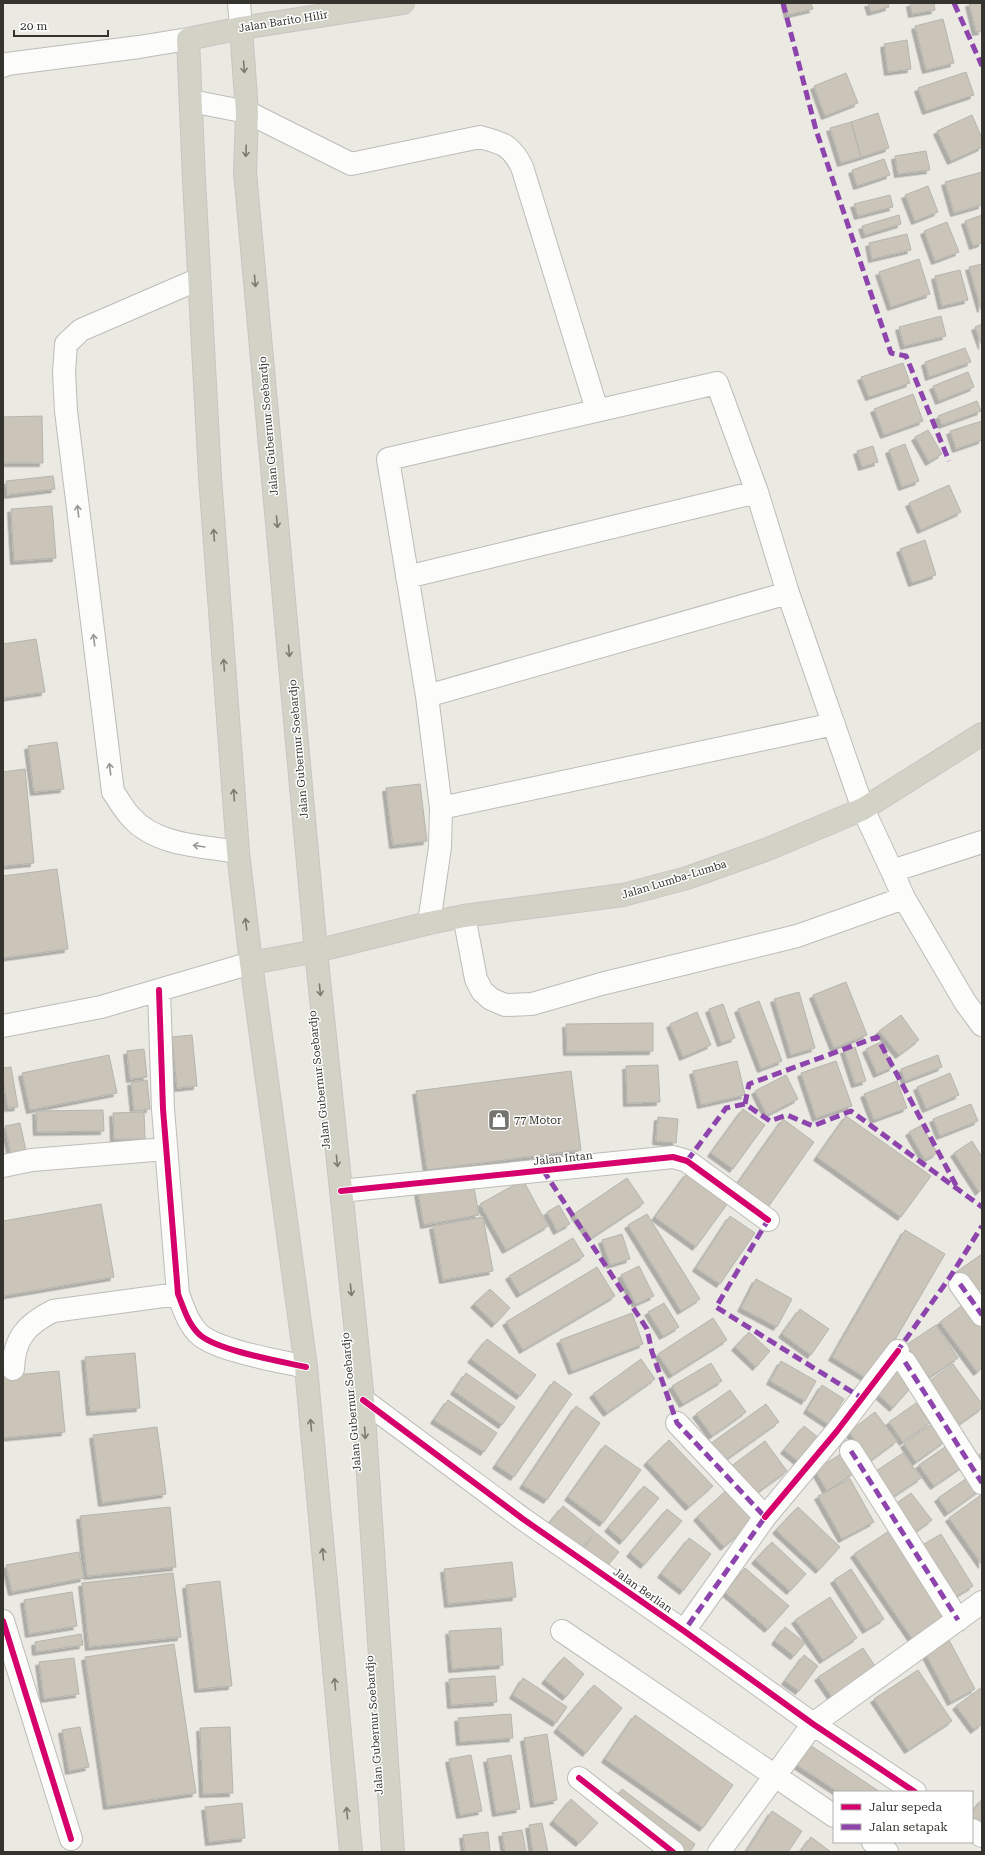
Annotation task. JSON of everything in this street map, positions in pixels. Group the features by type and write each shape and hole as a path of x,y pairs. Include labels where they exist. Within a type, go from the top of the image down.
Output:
{"highway":[{"name":"Jalan Barito Hilir","path":"188,39 241,28 403,3"},
{"name":"Jalan Gubernur Soebardjo","path":"241,28 247,112 245,172 316,951 363,1400 393,1852"},
{"path":"188,39 210,477 238,852 251,963 306,1368 351,1852"},
{"name":"Jalan Lumba-Lumba","path":"251,963 316,951 429,923 464,916 630,894 687,878 768,850 863,809 982,734"}],"street":[{"path":"239,3 241,28"},
{"path":"4,64 139,48 188,39"},
{"path":"191,101 247,112 351,164 480,137 501,142 515,153 522,167 597,410"},
{"path":"199,279 81,330 66,344 64,372 66,412 113,792 132,818 155,836 182,843 238,852"},
{"path":"429,923 440,847 441,808 427,696 388,460 717,383 757,492 788,593 863,809 904,898 965,1002 982,1025"},
{"path":"407,577 757,492"},
{"path":"427,696 788,593"},
{"path":"441,808 834,724"},
{"path":"892,871 982,842"},
{"path":"464,916 476,979 482,991 492,999 505,1005 532,1004 601,984 798,936 904,898"},
{"path":"3,1026 101,1007 251,963"},
{"path":"159,990 163,1109 178,1294 187,1318 201,1335 223,1347 306,1368"},
{"path":"3,1166 32,1160 166,1149"},
{"name":"Jalan Intan","path":"341,1191 673,1157 687,1161 768,1220"},
{"path":"960,1284 982,1315"},
{"path":"13,1369 19,1339 35,1320 53,1311 178,1294"},
{"path":"684,1631 765,1517 901,1357 982,1483"},
{"name":"Jalan Berlian","path":"363,1400 523,1519 684,1631 813,1724 914,1791"},
{"path":"677,1423 765,1517"},
{"path":"851,1451 958,1620"},
{"path":"719,1852 813,1724 982,1602"},
{"path":"3,1621 71,1840"},
{"path":"562,1631 833,1815"},
{"path":"579,1778 673,1852"},
{"path":"973,1831 982,1836"},
{"path":"874,1843 887,1852"}],"building":[{"path":"785,3 811,3 813,9 788,15"},
{"path":"868,3 888,3 889,7 871,12"},
{"path":"910,3 934,3 935,10 912,14"},
{"path":"969,3 982,3 982,31 976,32"},
{"path":"943,19 954,63 926,70 915,26"},
{"path":"907,40 911,69 888,72 884,44"},
{"path":"966,72 974,95 926,111 918,88"},
{"path":"846,73 858,103 825,116 814,86"},
{"path":"878,113 889,148 861,157 851,122"},
{"path":"972,115 982,138 982,147 951,161 937,131"},
{"path":"851,122 861,157 841,163 830,128"},
{"path":"926,151 930,170 898,174 895,156"},
{"path":"884,159 890,175 857,186 852,170"},
{"path":"982,172 982,205 954,213 945,182"},
{"path":"928,186 938,212 915,221 905,195"},
{"path":"890,195 893,207 858,216 854,204"},
{"path":"899,215 901,224 865,235 862,226"},
{"path":"982,215 982,243 973,246 965,221"},
{"path":"947,222 959,252 935,261 924,231"},
{"path":"907,234 911,250 872,259 869,243"},
{"path":"919,259 930,294 891,307 879,272"},
{"path":"982,264 982,308 981,309 969,267"},
{"path":"960,270 968,300 942,306 935,276"},
{"path":"941,316 946,336 904,346 899,327"},
{"path":"982,324 982,346 975,327"},
{"path":"965,348 971,362 929,377 925,362"},
{"path":"903,363 910,383 869,397 861,377"},
{"path":"968,372 974,387 939,401 933,386"},
{"path":"913,394 923,421 884,435 874,409"},
{"path":"977,401 981,411 942,425 938,416"},
{"path":"42,416 43,463 3,463 3,417"},
{"path":"982,421 982,440 956,449 950,431"},
{"path":"928,430 942,454 929,462 915,437"},
{"path":"905,444 919,481 902,487 889,450"},
{"path":"873,446 878,462 862,467 857,451"},
{"path":"53,476 55,489 7,495 6,481"},
{"path":"949,485 961,512 921,530 909,503"},
{"path":"52,506 56,558 14,561 11,509"},
{"path":"925,540 936,575 912,583 900,549"},
{"path":"36,639 45,692 3,698 3,644"},
{"path":"57,742 64,789 34,792 28,746"},
{"path":"25,769 34,863 3,866 3,772"},
{"path":"420,784 427,841 393,845 386,788"},
{"path":"57,869 68,949 3,958 3,876"},
{"path":"846,982 867,1035 834,1048 813,995"},
{"path":"799,992 815,1048 791,1055 774,999"},
{"path":"759,1001 782,1061 761,1069 738,1009"},
{"path":"723,1004 735,1038 721,1043 709,1009"},
{"path":"697,1012 711,1045 683,1057 670,1024"},
{"path":"901,1015 919,1040 899,1055 879,1031"},
{"path":"653,1023 653,1051 567,1052 566,1024"},
{"path":"192,1035 197,1086 177,1088 172,1037"},
{"path":"881,1042 893,1067 877,1074 866,1049"},
{"path":"855,1047 866,1081 855,1084 844,1050"},
{"path":"144,1049 147,1077 130,1079 127,1051"},
{"path":"109,1055 117,1093 30,1110 22,1073"},
{"path":"938,1055 942,1067 905,1081 901,1069"},
{"path":"737,1061 745,1095 701,1105 693,1071"},
{"path":"836,1061 852,1106 816,1118 801,1073"},
{"path":"658,1065 660,1102 627,1103 626,1066"},
{"path":"11,1067 18,1107 8,1108 3,1081 3,1068"},
{"name":"77 Motor","path":"571,1071 581,1150 427,1170 416,1091"},
{"path":"950,1073 959,1095 926,1109 917,1087"},
{"path":"786,1075 798,1099 767,1115 755,1091"},
{"path":"147,1080 150,1109 134,1111 131,1082"},
{"path":"897,1081 907,1108 874,1120 864,1094"},
{"path":"971,1104 978,1121 940,1136 933,1119"},
{"path":"743,1109 765,1125 733,1169 711,1153"},
{"path":"103,1110 104,1131 37,1132 36,1111"},
{"path":"144,1112 145,1139 114,1139 113,1113"},
{"path":"846,1116 931,1176 901,1217 817,1157"},
{"path":"658,1117 678,1119 676,1143 656,1141"},
{"path":"783,1119 814,1142 766,1210 735,1187"},
{"path":"20,1123 26,1151 11,1154 5,1126"},
{"path":"922,1125 937,1153 925,1160 909,1132"},
{"path":"972,1141 982,1157 982,1189 979,1192 954,1153"},
{"path":"687,1173 728,1203 696,1247 655,1217"},
{"path":"627,1178 644,1203 591,1238 574,1214"},
{"path":"523,1180 548,1226 506,1250 480,1204"},
{"path":"473,1182 479,1215 424,1225 418,1192"},
{"path":"101,1204 114,1277 3,1296 3,1221"},
{"path":"559,1205 570,1224 557,1231 547,1212"},
{"path":"647,1214 700,1299 681,1311 628,1225"},
{"path":"730,1216 755,1233 720,1284 696,1268"},
{"path":"483,1217 493,1271 443,1280 433,1226"},
{"path":"905,1230 945,1254 871,1381 832,1357"},
{"path":"622,1234 630,1259 610,1265 602,1240"},
{"path":"573,1238 584,1256 520,1294 509,1276"},
{"path":"982,1254 982,1288 971,1296 955,1273"},
{"path":"639,1266 654,1296 636,1304 621,1275"},
{"path":"597,1267 615,1296 523,1350 506,1322"},
{"path":"756,1279 792,1299 777,1327 741,1308"},
{"path":"490,1289 510,1308 495,1324 474,1304"},
{"path":"664,1303 679,1327 663,1336 648,1312"},
{"path":"964,1304 982,1328 982,1368 977,1372 940,1322"},
{"path":"800,1309 829,1329 811,1355 782,1334"},
{"path":"632,1313 643,1344 572,1371 560,1340"},
{"path":"713,1318 727,1340 672,1375 658,1354"},
{"path":"936,1325 958,1358 928,1378 906,1345"},
{"path":"749,1332 770,1351 756,1367 735,1347"},
{"path":"487,1339 536,1375 520,1396 471,1359"},
{"path":"135,1353 140,1408 90,1412 85,1357"},
{"path":"641,1359 655,1379 607,1413 593,1394"},
{"path":"781,1361 816,1381 805,1401 770,1381"},
{"path":"711,1363 722,1381 683,1404 672,1386"},
{"path":"953,1364 982,1404 982,1408 955,1427 924,1385"},
{"path":"893,1368 913,1385 893,1408 874,1391"},
{"path":"59,1371 65,1432 3,1438 3,1376"},
{"path":"466,1373 515,1407 502,1425 454,1391"},
{"path":"554,1381 572,1394 514,1477 496,1465"},
{"path":"822,1385 844,1399 828,1424 807,1410"},
{"path":"730,1390 746,1412 712,1436 696,1414"},
{"path":"448,1400 497,1433 484,1452 434,1420"},
{"path":"916,1403 930,1423 903,1442 889,1422"},
{"path":"766,1404 779,1422 720,1464 707,1446"},
{"path":"576,1406 600,1423 547,1500 523,1485"},
{"path":"875,1412 897,1441 870,1461 849,1432"},
{"path":"933,1423 945,1441 916,1462 904,1444"},
{"path":"804,1426 824,1442 804,1466 784,1450"},
{"path":"157,1427 166,1494 102,1503 93,1435"},
{"path":"669,1440 713,1486 689,1507 647,1462"},
{"path":"765,1441 787,1471 751,1497 730,1467"},
{"path":"951,1443 966,1464 934,1486 919,1465"},
{"path":"605,1445 641,1470 603,1523 568,1497"},
{"path":"903,1453 921,1478 891,1498 873,1473"},
{"path":"982,1453 982,1467 976,1457"},
{"path":"841,1454 853,1474 827,1491 815,1470"},
{"path":"970,1476 980,1490 948,1513 938,1498"},
{"path":"850,1479 874,1522 842,1539 818,1496"},
{"path":"644,1486 659,1498 623,1541 608,1528"},
{"path":"729,1488 756,1519 724,1547 697,1517"},
{"path":"911,1493 932,1520 911,1535 891,1507"},
{"path":"981,1495 982,1496 982,1565 949,1518"},
{"path":"563,1506 595,1532 577,1554 545,1528"},
{"path":"170,1507 176,1567 87,1576 80,1516"},
{"path":"798,1507 840,1547 819,1570 776,1530"},
{"path":"667,1509 682,1521 644,1565 630,1553"},
{"path":"892,1529 951,1614 913,1640 854,1554"},
{"path":"596,1533 619,1552 604,1570 581,1551"},
{"path":"941,1534 973,1586 950,1600 919,1547"},
{"path":"689,1538 711,1554 683,1591 661,1574"},
{"path":"772,1542 806,1574 790,1591 755,1560"},
{"path":"79,1552 84,1578 12,1592 6,1565"},
{"path":"512,1562 516,1597 448,1604 444,1569"},
{"path":"745,1568 789,1606 768,1629 725,1592"},
{"path":"851,1569 884,1619 866,1630 834,1580"},
{"path":"173,1573 181,1637 89,1647 82,1583"},
{"path":"220,1581 232,1686 198,1689 186,1585"},
{"path":"72,1592 77,1626 29,1634 24,1600"},
{"path":"830,1597 857,1638 823,1660 795,1620"},
{"path":"785,1627 805,1643 794,1656 775,1641"},
{"path":"501,1628 503,1665 452,1669 449,1631"},
{"path":"81,1634 83,1645 36,1652 35,1642"},
{"path":"949,1640 975,1689 951,1702 925,1653"},
{"path":"174,1644 196,1793 107,1806 85,1657"},
{"path":"863,1648 879,1672 834,1700 818,1677"},
{"path":"804,1655 818,1666 799,1691 785,1681"},
{"path":"564,1657 584,1674 566,1697 545,1680"},
{"path":"74,1658 79,1694 44,1699 39,1662"},
{"path":"918,1670 952,1721 908,1750 874,1699"},
{"path":"495,1676 497,1702 451,1705 449,1679"},
{"path":"523,1678 567,1707 556,1723 513,1695"},
{"path":"594,1685 622,1708 586,1753 557,1729"},
{"path":"982,1687 982,1724 974,1730 956,1706"},
{"path":"511,1714 513,1738 460,1742 458,1718"},
{"path":"635,1715 733,1785 703,1828 605,1759"},
{"path":"80,1727 89,1767 69,1771 62,1730"},
{"path":"230,1727 233,1793 203,1794 200,1728"},
{"path":"547,1734 557,1800 534,1804 524,1738"},
{"path":"810,1745 879,1791 836,1791 797,1765"},
{"path":"471,1755 482,1811 460,1815 449,1759"},
{"path":"511,1755 520,1809 496,1813 487,1759"},
{"path":"622,1789 695,1844 690,1852 681,1852 613,1801"},
{"path":"571,1799 598,1823 579,1843 553,1821"},
{"path":"982,1799 982,1826 973,1820 973,1811"},
{"path":"242,1803 245,1838 209,1842 205,1807"},
{"path":"772,1811 802,1831 788,1852 746,1852"},
{"path":"542,1823 548,1852 533,1852 529,1825"},
{"path":"522,1830 526,1852 505,1852 502,1833"},
{"path":"488,1832 490,1852 465,1852 463,1835"},
{"path":"811,1837 831,1852 800,1852"}],"marked path":[{"path":"783,3 816,130 891,353 906,356 949,461"},
{"path":"954,3 982,66"},
{"path":"745,1104 749,1084 877,1037 958,1189"},
{"path":"687,1161 726,1108 745,1104 770,1121 787,1115 813,1126 851,1111 982,1207"},
{"path":"543,1170 647,1329 652,1352 677,1423 765,1517 684,1631"},
{"path":"766,1218 768,1220 716,1307 862,1398"},
{"path":"896,1353 950,1277 982,1226"},
{"path":"960,1284 982,1315"},
{"path":"905,1362 982,1483"},
{"path":"851,1451 958,1620"}],"cycle path":[{"path":"159,990 163,1109 178,1294 182,1305 192,1326 200,1335 209,1341 235,1351 306,1367"},
{"path":"341,1191 673,1157 687,1161 768,1220"},
{"path":"765,1517 837,1431 898,1351"},
{"path":"363,1400 523,1519 684,1631 813,1724 914,1791"},
{"path":"3,1621 71,1839"},
{"path":"579,1778 673,1852"}],"place":[{"name":"77 Motor","path":"499,1120"}]}
